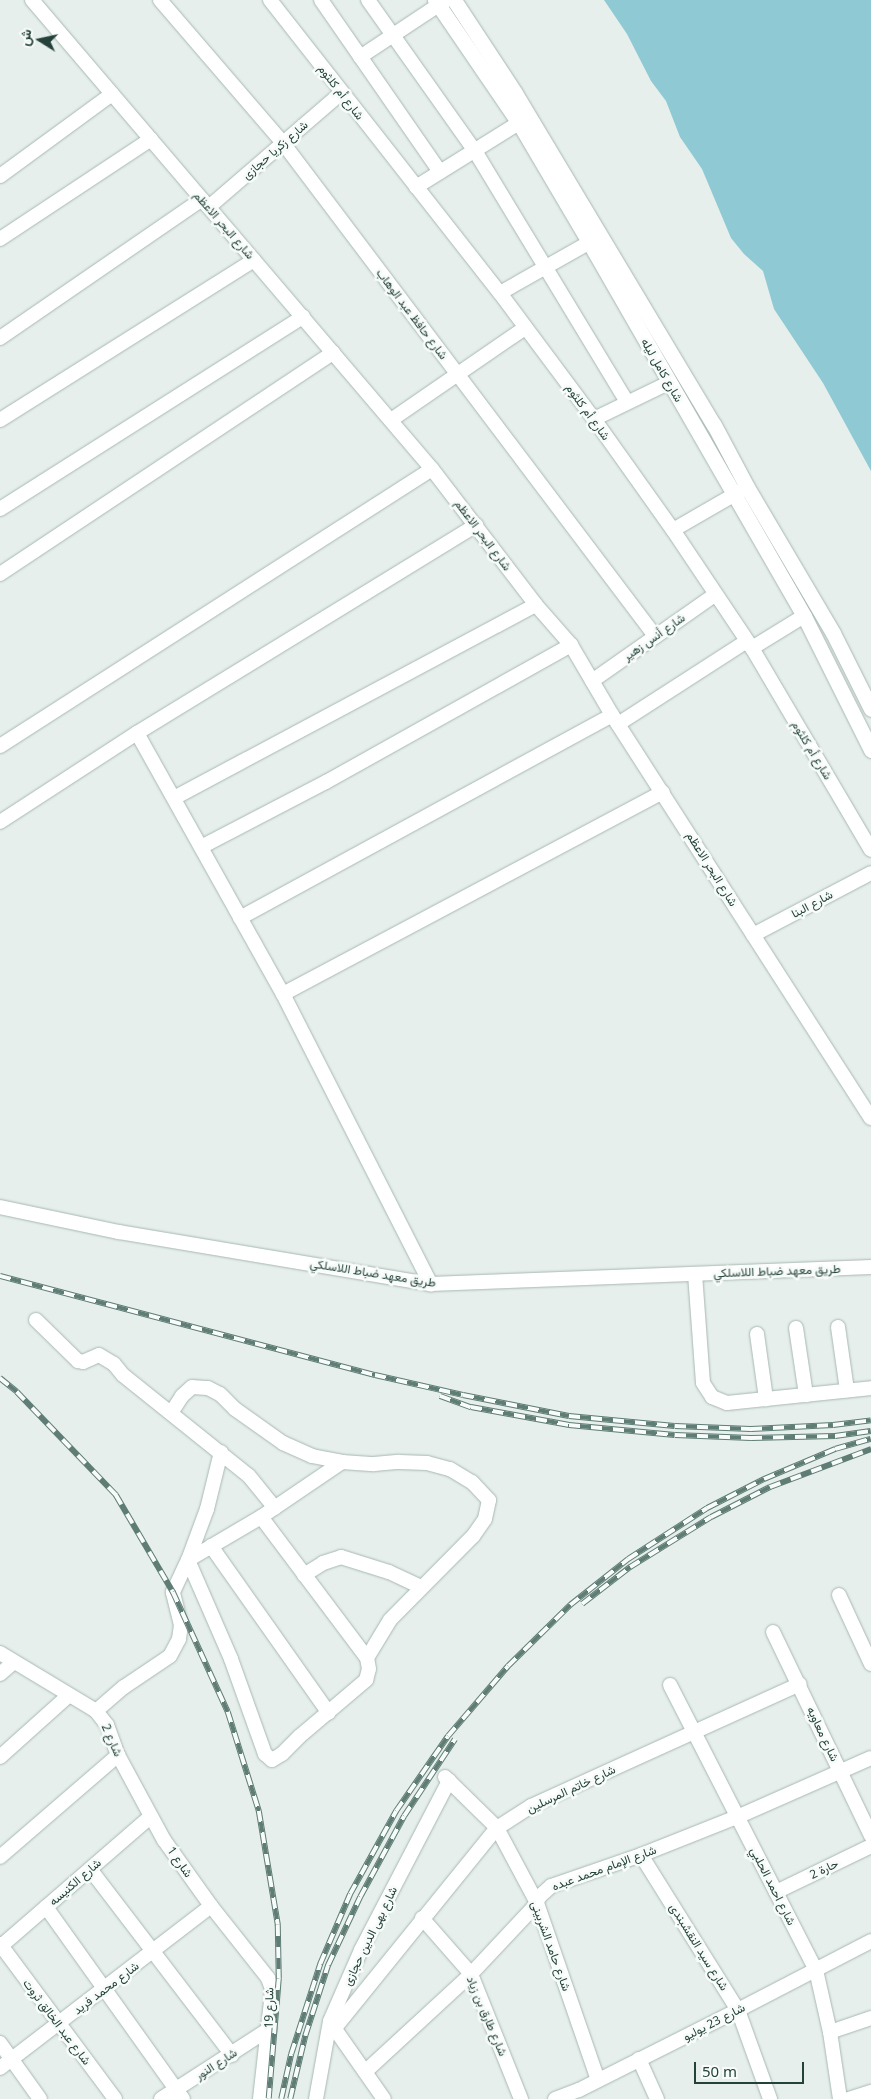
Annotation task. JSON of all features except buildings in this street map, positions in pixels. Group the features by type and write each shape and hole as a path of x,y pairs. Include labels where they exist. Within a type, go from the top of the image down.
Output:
{"street":[{"name":"شارع البحر الاعظم","path":"32,0 432,469 536,605 571,645 615,719 871,1118"},
{"name":"شارع حافظ عبد الوهاب","path":"160,0 283,143 655,636"},
{"name":"شارع أم كلثوم","path":"270,0 500,294 594,419 673,530 750,644 871,850"},
{"path":"321,0 440,172"},
{"path":"368,0 475,151 628,402"},
{"name":"شارع كامل ليله","path":"454,0 515,93 594,239 668,382 741,490 833,633 871,710"},
{"path":"360,57 440,2"},
{"name":"شارع كامل ليله","path":"440,2 714,425 741,490 871,750"},
{"name":"شارع زكريا حجازى","path":"0,338 205,203 283,143 341,93"},
{"path":"0,176 112,94"},
{"path":"416,187 520,123"},
{"path":"0,239 150,139"},
{"path":"500,294 594,239"},
{"path":"0,420 254,260"},
{"path":"0,509 302,317"},
{"path":"391,420 525,328"},
{"path":"0,574 333,353"},
{"path":"594,419 668,382"},
{"path":"0,746 432,469"},
{"path":"673,530 741,490"},
{"path":"0,822 137,733 476,525"},
{"name":"شارع أنس زهير","path":"592,681 716,594"},
{"path":"174,798 536,605"},
{"path":"240,918 615,719 804,616"},
{"path":"201,847 326,782 571,645"},
{"path":"137,733 283,994 431,1284"},
{"path":"283,994 663,792"},
{"name":"شارع البنا","path":"753,935 871,873"},
{"name":"طريق معهد ضباط اللاسلكي","path":"0,1207 119,1232 431,1284 871,1267"},
{"path":"695,1274 703,1383 706,1391 712,1397 727,1403 871,1388"},
{"path":"36,1320 78,1361 88,1361 94,1356 105,1358 249,1476 275,1508"},
{"path":"838,1327 847,1390"},
{"path":"796,1328 806,1395"},
{"path":"758,1334 766,1399"},
{"path":"171,1413 182,1396 192,1387 208,1388 220,1394 234,1409 283,1443 312,1456 342,1462 427,1463 450,1469 472,1482 489,1500 485,1519 473,1536 390,1620 367,1658"},
{"path":"96,1712 124,1687 170,1656 179,1639 181,1625 174,1592 207,1509 221,1452"},
{"path":"188,1560 261,1517 342,1462"},
{"path":"188,1560 231,1658 265,1754 268,1758 278,1758 300,1736 366,1680 369,1673 367,1658 261,1517"},
{"path":"212,1546 329,1713"},
{"path":"304,1575 323,1563 341,1557 390,1572 421,1587"},
{"path":"839,1595 871,1662"},
{"name":"شارع معاويه","path":"773,1632 800,1684 871,1836"},
{"name":"شارع 2","path":"0,1653 96,1712 107,1725 118,1755 150,1817"},
{"path":"0,1674 14,1662"},
{"name":"شارع احمد الحلبي","path":"670,1684 816,1970 830,2032 840,2099"},
{"name":"شارع خاتم المرسلين","path":"332,2025 497,1828 531,1806 696,1733 800,1684"},
{"path":"0,1757 68,1696"},
{"path":"0,1856 118,1755"},
{"name":"شارع الإمام محمد عبده","path":"366,2071 471,1974 550,1886 642,1855 737,1818 871,1758"},
{"name":"شارع حامد الشربينى","path":"447,1779 497,1828 536,1903 598,2080"},
{"name":"شارع بهى الدين حجازى","path":"316,2099 332,2025 361,1950 447,1779"},
{"name":"شارع الكنيسه","path":"0,1945 150,1817"},
{"name":"شارع 1","path":"150,1817 211,1906"},
{"name":"حارة 2","path":"776,1892 871,1846"},
{"name":"شارع سيد النقشبندى","path":"642,1855 738,2010 770,2099"},
{"path":"90,1869 155,1951 232,2054"},
{"name":"شارع محمد فريد","path":"0,2068 155,1951 211,1906"},
{"name":"شارع 19","path":"211,1906 268,1978 272,1989 260,2099"},
{"path":"46,1907 106,1988 180,2094"},
{"name":"شارع طارق بن زياد","path":"422,1918 471,1974 521,2099"},
{"name":"شارع 23 يوليو","path":"555,2099 581,2094 598,2080 871,1941"},
{"name":"شارع عبد الخالق ثروت","path":"0,1945 115,2099"},
{"path":"830,2032 871,2018"},
{"path":"332,2025 384,2099"},
{"name":"شارع النور","path":"161,2099 180,2094 269,2028"},
{"path":"0,2043 40,2099"},
{"path":"639,2059 657,2099"},
{"path":"849,2099 871,2092"}],"water":[{"path":"604,0 871,0 871,471 823,383 774,309 763,271 744,254 731,238 702,169 680,137 666,101 651,81 627,34"}],"railway":[{"path":"0,1276 375,1375 569,1416 675,1426 751,1429 833,1425 871,1420"},
{"path":"0,1378 17,1392 116,1495 173,1592 228,1712 259,1811 278,1925 279,1979 269,2099"},
{"path":"440,1396 471,1407 569,1425 675,1435 751,1438 835,1436 871,1431"},
{"path":"281,2099 291,2054 320,1964 350,1894 396,1811 448,1736 508,1666 570,1605 628,1559 707,1508 764,1479 835,1449 871,1439"},
{"path":"582,1604 630,1567 711,1517 770,1487 871,1449"},
{"path":"290,2099 305,2036 328,1965 360,1897 404,1816 455,1739"}]}
